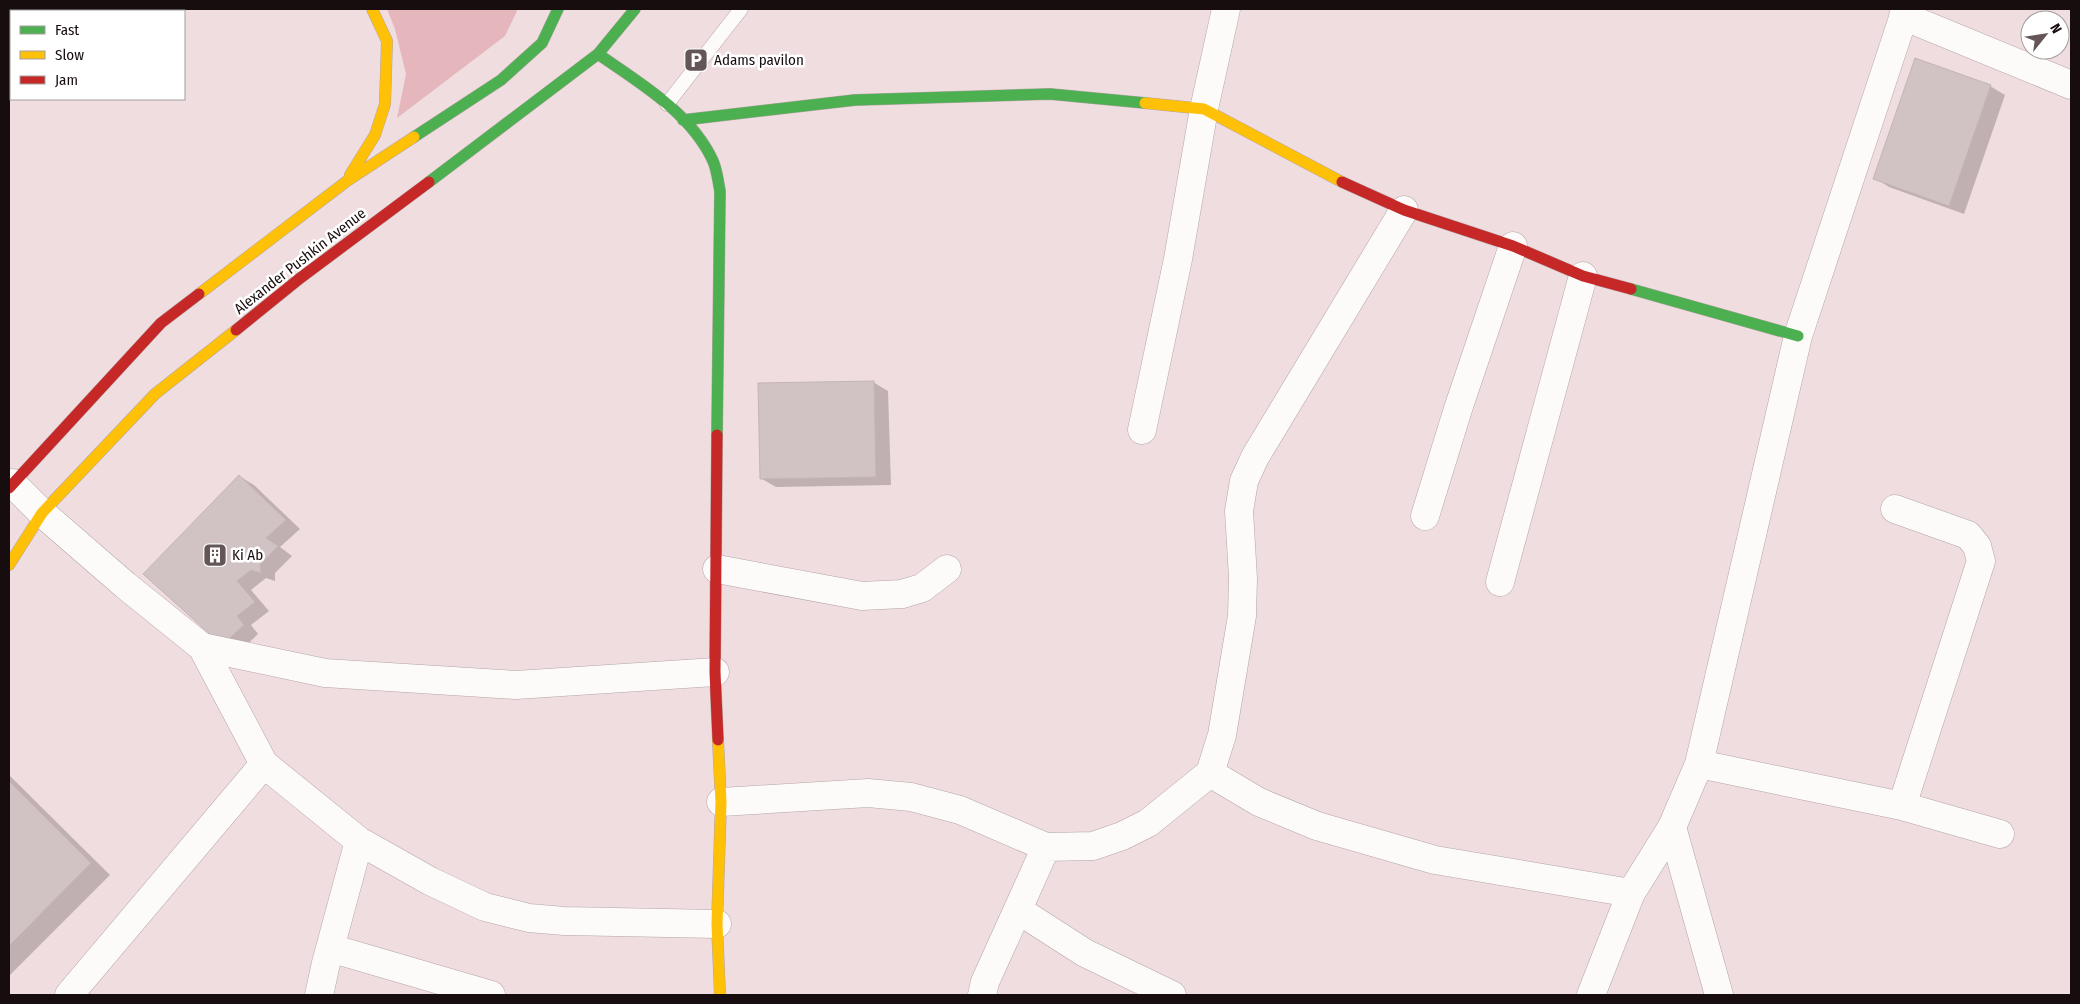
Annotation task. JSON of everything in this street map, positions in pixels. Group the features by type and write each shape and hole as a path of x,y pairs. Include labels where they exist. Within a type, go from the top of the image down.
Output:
{"street":[{"path":"347,181 375,134 385,104 386,41 372,9"},
{"path":"558,9 542,43 509,74 347,181 161,323 11,485 125,585 202,647 264,764 359,840 430,881 485,907 529,918 564,921 717,924"},
{"name":"Alexander Pushkin Avenue","path":"9,565 42,513 155,394 299,279 598,54 635,9"},
{"path":"1142,430 1178,260 1204,109 1226,9"},
{"path":"1591,995 1631,893 1672,827 1699,764 1798,336 1905,13 2071,85"},
{"path":"598,54 667,104 703,142 713,161 720,191 715,672 721,802 717,924 720,995"},
{"path":"683,120 856,100 1050,94 1204,109 1342,182 1404,210 1513,246 1583,276 1798,336"},
{"path":"721,802 868,793 911,797 960,810 1046,847 1094,846 1122,836 1148,823 1210,773 1222,735 1242,616 1244,578 1239,511 1244,481 1255,457 1404,210"},
{"path":"1425,516 1458,409 1513,246"},
{"path":"1500,582 1583,276"},
{"path":"1895,509 1968,535 1977,546 1981,561 1902,806"},
{"path":"717,569 862,596 902,594 922,588 947,568"},
{"path":"202,647 325,673 516,686 715,672"},
{"path":"69,995 264,764"},
{"path":"1699,764 1902,806 2000,834"},
{"path":"1210,773 1259,802 1317,826 1435,860 1631,893"},
{"path":"1672,827 1719,995"},
{"path":"319,995 359,840"},
{"path":"982,995 985,982 1046,847"},
{"path":"1018,910 1085,953 1172,995"},
{"path":"330,948 491,995"}],"lane":[{"path":"667,104 741,9"}],"shaded area":[{"path":"387,9 518,9 505,36 397,118 406,74 395,29"}],"building":[{"path":"1915,58 1991,85 1949,206 1873,179"},
{"path":"874,381 876,477 760,479 758,383"},
{"name":"Ki Ab","path":"239,475 286,520 266,538 278,546 260,565 261,573 251,570 237,581 255,602 237,616 244,625 222,645 143,574"},
{"path":"9,781 91,863 9,946"}],"traffic: fast":[{"path":"414,137 501,80 542,43 558,9"},
{"path":"429,182 598,54 635,9"},
{"path":"598,54 647,88 678,114 692,128 716,168 720,191 717,435"},
{"path":"683,120 855,100 1050,94 1145,103"},
{"path":"1631,289 1798,336"}],"traffic: slow":[{"path":"350,175 375,135 385,104 387,41 372,9"},
{"path":"1145,103 1204,109 1342,182"},
{"path":"199,294 347,181 414,137"},
{"path":"9,565 42,513 155,394 236,330"},
{"path":"718,740 721,802 717,924 720,995"}],"traffic: jam":[{"path":"236,330 299,279 429,182"},
{"path":"1342,182 1404,210 1513,246 1583,276 1631,289"},
{"path":"9,488 161,323 199,294"},
{"path":"717,435 715,672 718,740"}],"place":[{"name":"Adams pavilon","path":"696,60"},
{"name":"Ki Ab","path":"215,555"}]}
